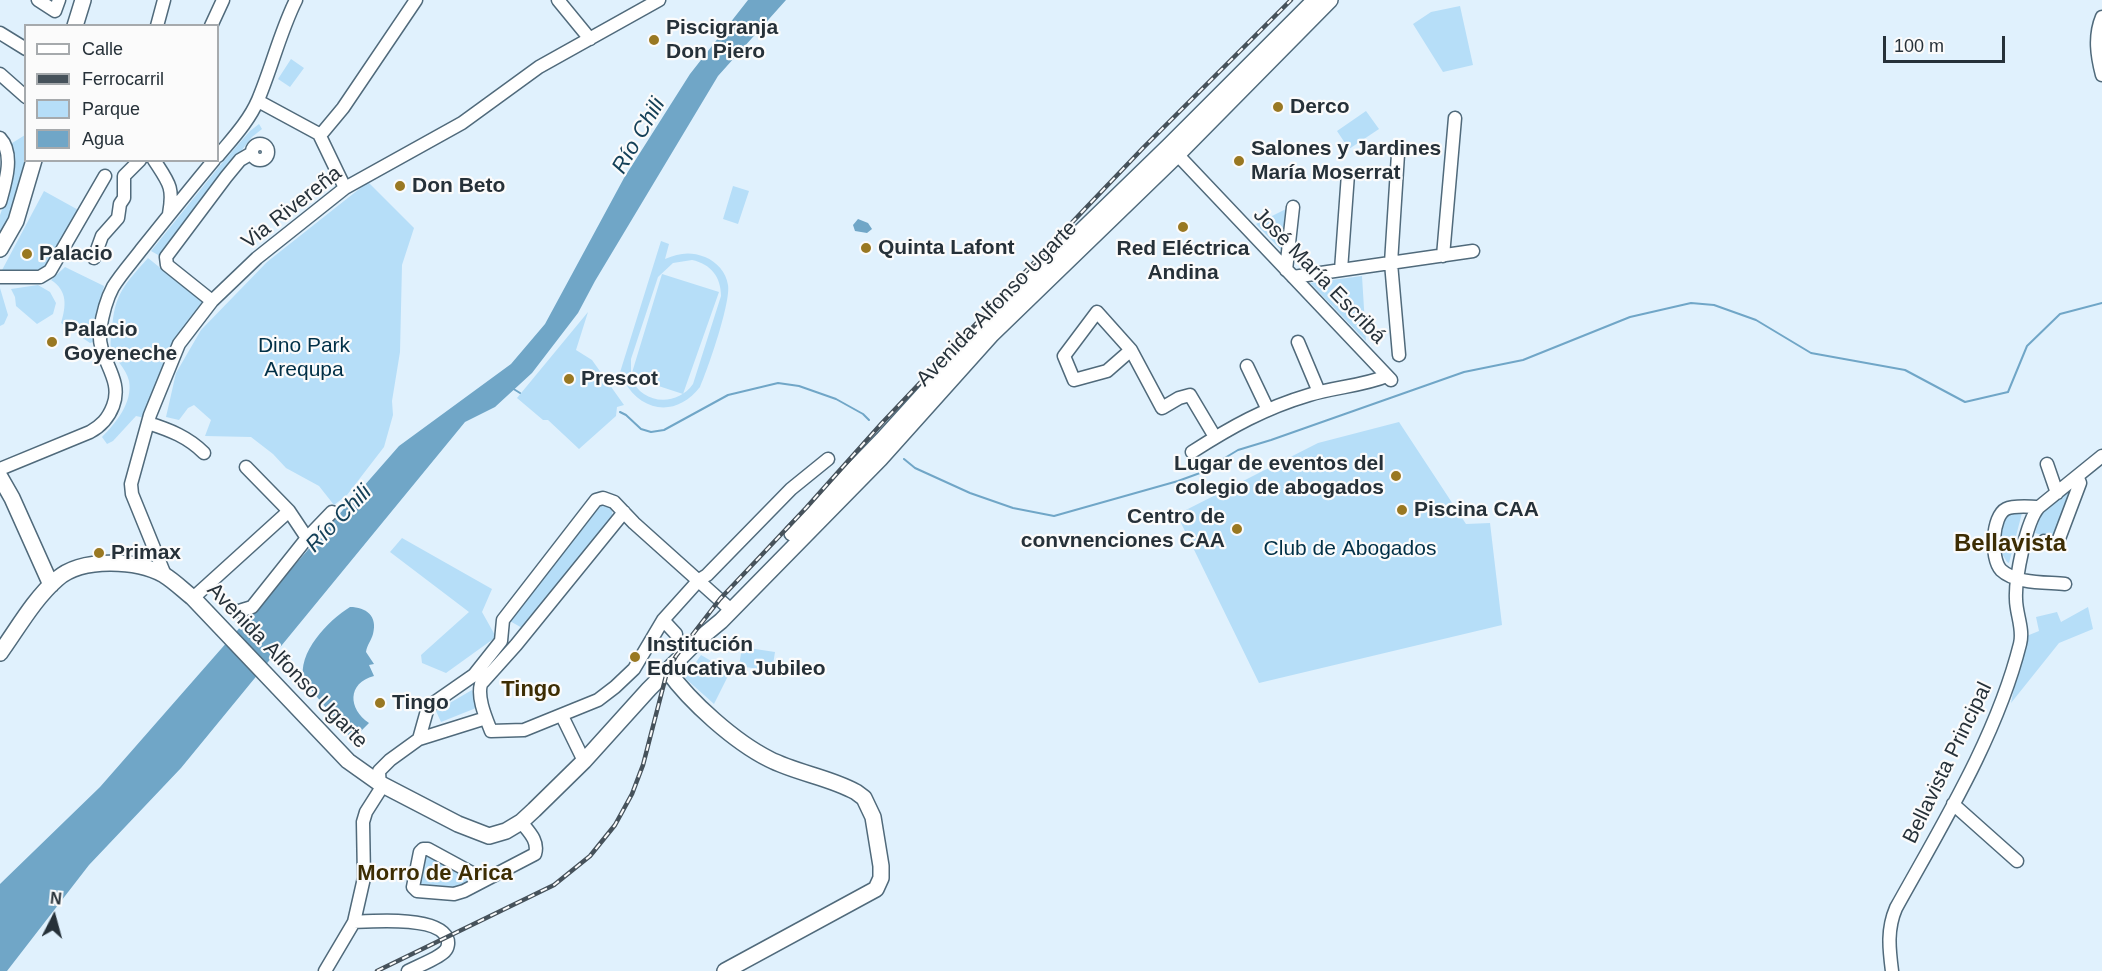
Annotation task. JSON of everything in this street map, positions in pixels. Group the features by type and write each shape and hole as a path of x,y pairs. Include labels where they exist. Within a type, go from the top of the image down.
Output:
{"main road":[{"path":"76,24 83,0"},
{"name":"Avenida Alfonso Ugarte","path":"1173,151 1315,0"},
{"name":"Avenida Alfonso Ugarte","path":"51,585 69,571 106,563 136,565 165,575 193,598 348,761 379,783 458,824 489,836 507,831 522,822 584,760 728,606 890,440 998,312 1173,151 1330,0"},
{"path":"0,249 16,221 33,162"},
{"path":"0,477 12,498 51,585 0,653"},
{"path":"668,671 687,694 741,742 770,760 856,792 864,798 873,817 881,866 881,878 876,889 725,971"}],"street":[{"path":"39,0 57,5"},
{"path":"158,24 164,0"},
{"path":"212,24 223,0"},
{"path":"219,155 258,101 285,22 296,0"},
{"path":"319,134 343,108 416,0"},
{"path":"558,0 591,39"},
{"name":"Via Rivereña","path":"165,575 132,494 131,484 148,423 179,344 212,301 257,258 345,188 462,123 539,67 659,0"},
{"path":"2102,17 2098,25 2096,54 2102,75"},
{"path":"0,33 24,48"},
{"path":"0,74 24,95"},
{"path":"258,101 319,134 345,188"},
{"path":"1443,256 1455,118"},
{"path":"0,138 4,142 7,157 6,179 0,202"},
{"name":"José María Escribá","path":"1173,151 1389,378 1319,392"},
{"path":"212,301 167,265 166,257 240,160 252,153"},
{"path":"1398,154 1390,263 1399,355"},
{"path":"94,258 102,236 118,218 120,204 124,198 124,176 138,162"},
{"path":"157,162 170,185 172,199 169,214"},
{"path":"0,469 90,432 100,426 110,414 117,397 111,370 101,351 100,332 105,307 114,287 169,214 212,162"},
{"path":"1341,270 1348,174"},
{"path":"0,277 40,277 50,271 105,176"},
{"path":"1293,207 1290,274 1341,270 1473,251"},
{"path":"1131,350 1107,371 1074,380 1064,356 1097,312 1131,350 1162,408 1190,394 1215,437"},
{"path":"1192,452 1240,422 1319,392 1299,342"},
{"path":"1247,366 1268,410"},
{"path":"148,423 170,430 191,441 204,453"},
{"path":"2065,584 2017,579 2001,570 1993,545 2000,513 2008,507 2039,507 2102,456"},
{"path":"728,606 699,580 634,523 614,502 603,498 596,500 586,509 503,620 501,641 477,679 491,731 524,730 597,700 615,687 633,669 663,620 699,580 707,575 791,489 828,459"},
{"path":"2047,464 2057,493"},
{"path":"246,467 289,511 307,538"},
{"path":"2044,540 2057,544 2080,483 2078,477"},
{"name":"Bellavista Principal","path":"1892,971 1889,945 1891,920 1953,804 2001,706 2021,641 2015,602 2017,579 2032,518 2039,507"},
{"path":"193,598 289,511"},
{"path":"239,611 252,607 307,538 332,512"},
{"path":"419,739 428,707 477,679 516,645 624,512"},
{"path":"663,620 676,634"},
{"path":"501,636 516,645"},
{"path":"562,716 584,760"},
{"path":"325,971 354,922 364,878 363,822 366,812 380,790 379,771 419,739 486,718"},
{"path":"1953,804 2017,861"},
{"path":"485,880 428,849 423,849 420,852 413,887 417,891 454,894 464,891 536,854 536,841 522,822"},
{"path":"354,922 407,921 442,931 447,938 448,945 445,952 408,971"}],"green space":[{"path":"1460,6 1473,65 1443,72 1413,24 1431,12"},
{"path":"291,59 304,68 290,87 278,79"},
{"path":"1366,111 1379,129 1349,149 1337,131"},
{"path":"259,124 262,129 252,137 160,256 151,251 222,163"},
{"path":"24,136 24,162 29,162 14,216 0,241 0,215 10,188 9,145"},
{"name":"Dino Park Arequpa","path":"368,182 414,228 402,265 400,352 392,401 393,415 384,447 347,495 334,505 319,486 286,468 273,454 251,437 205,436 211,420 194,405 188,408 179,420 166,417 176,373 201,330 267,262"},
{"path":"733,186 749,191 738,224 723,219"},
{"path":"44,191 82,212 43,271 1,272"},
{"path":"1288,208 1284,253 1256,224"},
{"path":"661,241 669,244 665,259 689,253 705,257 717,265 727,280 728,294 718,336 700,387 691,397 681,403 671,407 660,407 640,400 624,381 621,387 617,382","holes":["692,260 710,268 717,277 721,289 721,296 693,384 683,393 719,292 662,274 631,376 631,359 658,277 673,263","631,377 682,394 678,397 660,400 651,398 636,386"]},
{"path":"148,258 204,303 145,418 136,416 113,441 107,444 102,437 122,412 130,389 128,376 111,348 115,307 122,290"},
{"path":"65,267 104,286 93,342 90,343 61,323 64,311 63,294 57,284 51,280"},
{"path":"1362,276 1366,341 1310,283"},
{"path":"38,285 50,292 56,303 53,314 37,324 16,306 11,289"},
{"path":"0,288 8,315 4,324 0,326"},
{"name":"Prescot","path":"588,312 576,350 592,360 624,405 617,407 616,416 579,449 548,420 543,420 517,398"},
{"name":"Club de Abogados","path":"1399,422 1466,524 1490,523 1502,625 1259,683 1181,523 1180,513 1318,443"},
{"path":"2067,493 2071,495 2056,539 2035,533 2041,513"},
{"path":"604,505 611,509 612,518 524,629 508,620 598,506"},
{"path":"2007,511 2022,513 2009,563 1998,547"},
{"path":"402,538 492,589 482,612 496,637 446,673 422,663 421,655 469,612 390,552"},
{"path":"2088,607 2093,629 2059,643 2011,703 2024,637 2039,631 2036,617 2057,612 2061,622"},
{"path":"742,647 775,652 772,671 739,666"},
{"path":"701,655 730,672 714,704 685,678"},
{"path":"472,690 476,708 441,722 436,711"},
{"path":"430,855 476,878 456,891 425,888 418,882 425,856"}],"water":[{"name":"Río Chili","path":"748,0 786,0 718,76 578,313 532,373 495,407 465,422 181,768 89,865 7,971 0,971 0,884 100,787 399,446 511,364 545,324 624,178 690,74"},
{"path":"858,219 868,223 872,229 867,233 855,231 853,225"},
{"path":"350,607 366,611 374,622 373,634 366,652 374,664 369,665 374,676 359,684 354,697 357,711 369,723 354,738 349,736 304,681 303,670 305,659 316,638 333,620"}],"waterway":[{"path":"904,459 915,468 970,493 1013,508 1054,516 1178,481 1200,473 1238,450 1464,372 1523,360 1630,317 1691,303 1714,305 1756,320 1811,353 1905,370 1965,402 2008,392 2027,346 2060,314 2102,303"},
{"path":"620,412 641,429 651,432 664,430 728,395 778,383 799,386 836,399 863,414 869,420"},
{"path":"512,388 520,393"}],"railway":[{"path":"377,971 554,885 590,856 615,825 632,794 643,765 667,672 676,656 720,599 882,423 1081,213 1291,0"}],"place":[{"name":"Piscigranja Don Piero","path":"654,40"},
{"name":"Derco","path":"1278,107"},
{"name":"Salones y Jardines María Moserrat","path":"1239,161"},
{"name":"Don Beto","path":"400,186"},
{"name":"Red Eléctrica Andina","path":"1183,227"},
{"name":"Quinta Lafont","path":"866,248"},
{"name":"Palacio","path":"27,254"},
{"name":"Palacio Goyeneche","path":"52,342"},
{"name":"Prescot","path":"569,379"},
{"name":"Lugar de eventos del colegio de abogados","path":"1396,476"},
{"name":"Piscina CAA","path":"1402,510"},
{"name":"Centro de convnenciones CAA","path":"1237,529"},
{"name":"Primax","path":"99,553"},
{"name":"Institución Educativa Jubileo","path":"635,657"},
{"name":"Tingo","path":"380,703"}],"district":[{"name":"Bellavista","path":"2010,544"},
{"name":"Tingo","path":"531,690"},
{"name":"Morro de Arica","path":"435,874"}]}
